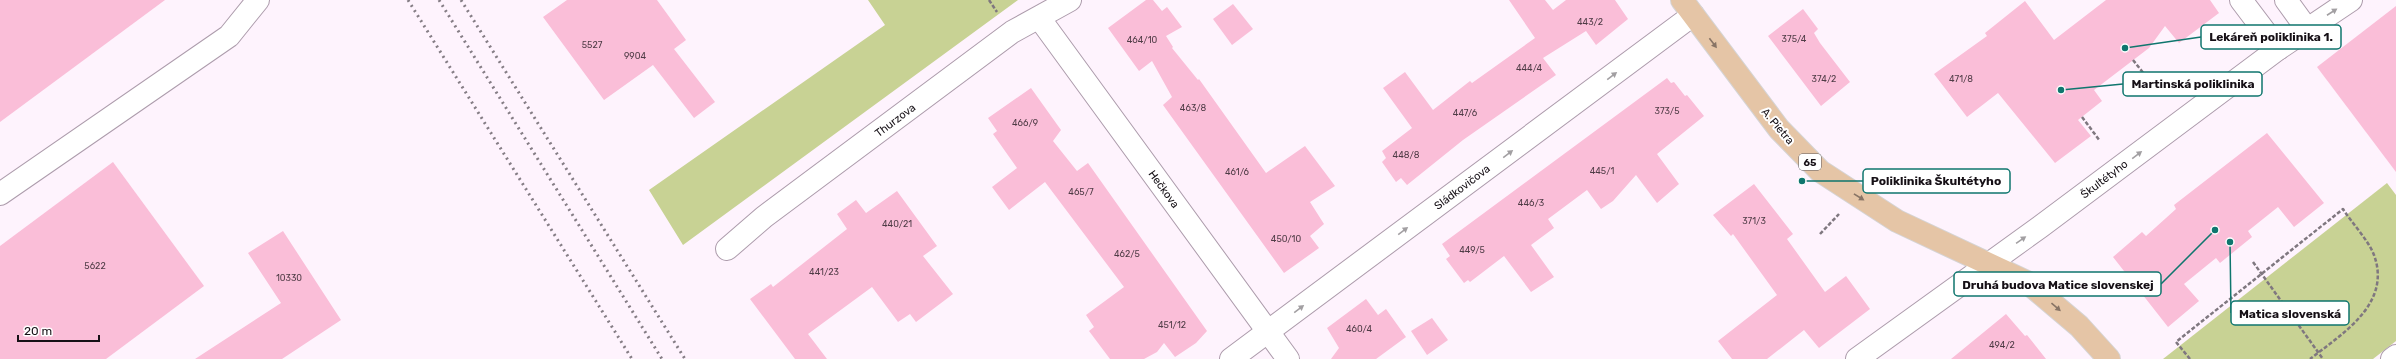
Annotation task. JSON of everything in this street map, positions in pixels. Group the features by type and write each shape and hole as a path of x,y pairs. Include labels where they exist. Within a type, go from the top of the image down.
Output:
{"main road":[{"name":"A. Pietra","path":"1687,8 1779,129 1820,171 1897,221 1989,263"},
{"name":"65","path":"1989,263 2027,282 2079,326 2109,359"}],"street":[{"path":"0,194 229,36 258,0"},
{"name":"Thurzova","path":"727,249 764,217 1005,37 1040,19 1070,0"},
{"path":"2241,0 2278,49"},
{"path":"2286,0 2307,28"},
{"name":"Škultétyho","path":"1871,355 1989,263 2278,49 2350,0"},
{"name":"Sládkovičova","path":"1231,359 1687,8"},
{"name":"Hečkova","path":"1040,19 1288,359"},
{"path":"2392,359 2396,356"}],"path":[{"path":"989,0 1001,17"},
{"path":"2133,60 2160,94"},
{"path":"2082,117 2100,141"},
{"path":"2190,359 2176,342 2343,209 2374,254 2377,275 2375,293 2363,315 2343,335 2310,359"},
{"path":"1820,234 1839,214"},
{"path":"2253,262 2323,359"}],"green space":[{"path":"868,0 1018,0 683,245 649,190 885,25"},
{"path":"2387,183 2396,195 2396,341 2373,359 2163,359"}],"building":[{"path":"0,0 165,0 0,122"},
{"path":"567,0 657,0 686,40 674,49 715,102 694,118 653,65 604,100 543,17"},
{"path":"1146,0 1153,0 1162,11 1167,7 1182,27 1166,36 1173,47 1172,48 1198,80 1199,79 1266,173 1305,146 1335,186 1310,202 1324,224 1310,236 1319,248 1284,273 1163,105 1172,97 1152,61 1139,71 1108,28"},
{"path":"1509,0 1545,0 1553,10 1566,0 1615,0 1628,19 1596,45 1586,31 1543,58 1556,75 1463,140 1407,185 1401,178 1396,182 1382,162 1386,158 1382,151 1412,128 1383,88 1405,72 1433,110 1470,81 1472,83 1535,38"},
{"path":"2106,0 2210,0 2219,13 2179,43 2165,26 2149,48 2094,90 2102,101 2078,120 2091,136 2055,163 1998,93 1967,117 1934,74 1987,36 1985,33 2025,1 2054,40"},
{"path":"1233,4 1253,29 1232,45 1213,19"},
{"path":"2396,6 2396,172 2317,67"},
{"path":"1803,9 1818,29 1814,33 1820,43 1850,82 1821,106 1768,36"},
{"path":"1667,78 1671,83 1674,82 1685,96 1687,95 1704,116 1657,154 1679,184 1657,203 1636,175 1613,201 1601,209 1587,190 1548,219 1554,228 1531,245 1554,277 1531,292 1504,256 1470,282 1468,280 1464,283 1446,259 1450,256 1442,244"},
{"path":"1031,88 1061,130 1053,141 1077,171 1088,163 1207,331 1196,343 1175,357 1164,343 1157,352 1144,359 1110,359 1089,331 1094,327 1086,315 1124,287 1045,182 1009,210 992,187 1017,168 993,134 997,131 988,118"},
{"path":"2267,133 2324,203 2294,227 2278,207 2248,231 2252,237 2220,263 2216,258 2184,284 2199,301 2168,327 2113,257 2142,232 2146,236 2176,209 2174,205"},
{"path":"113,162 204,286 106,359 0,359 0,246"},
{"path":"1754,184 1793,234 1787,239 1825,292 1846,276 1870,309 1819,348 1804,330 1767,359 1732,359 1718,341 1777,295 1733,234 1731,236 1713,215"},
{"path":"897,191 937,246 923,256 953,294 916,322 910,314 898,322 872,287 808,334 827,359 795,359 750,299 771,284 773,287 847,229 837,214 856,200 866,213"},
{"path":"283,231 341,320 282,359 195,359 281,303 248,253"},
{"path":"1366,299 1378,315 1386,309 1406,337 1376,359 1331,359 1339,348 1327,328"},
{"path":"2006,314 2025,336 2027,335 2046,359 1951,359"},
{"path":"1432,318 1448,340 1427,355 1411,331"}],"railway":[{"path":"408,0 632,359"},
{"path":"439,0 662,359"},
{"path":"461,0 685,359"}],"place":[{"name":"Lekáreň poliklinika 1.","path":"2125,48"},
{"name":"Martinská poliklinika","path":"2061,90"},
{"name":"Poliklinika Škultétyho","path":"1802,181"},
{"name":"Druhá budova Matice slovenskej","path":"2215,230"},
{"name":"Matica slovenská","path":"2230,242"}]}
